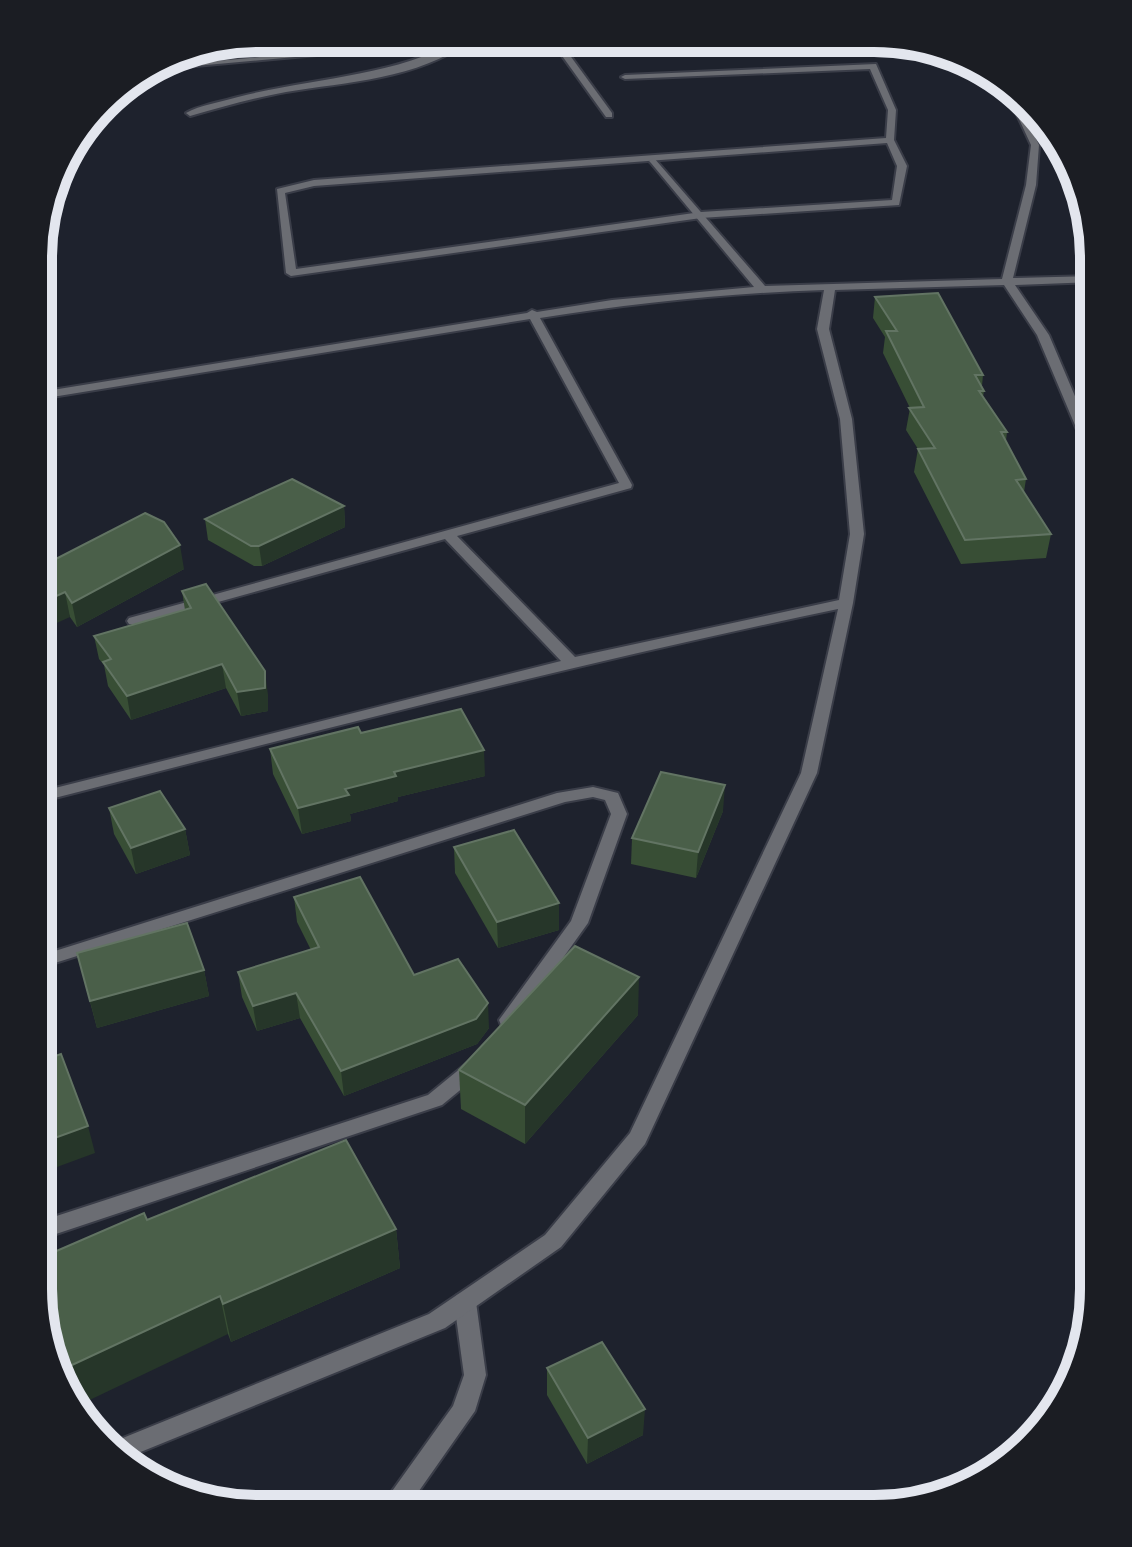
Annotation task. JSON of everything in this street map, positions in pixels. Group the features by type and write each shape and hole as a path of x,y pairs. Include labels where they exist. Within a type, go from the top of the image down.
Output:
{"street":[{"path":"183,66 343,52"},
{"path":"190,113 262,94 372,76 446,52"},
{"path":"563,52 609,115"},
{"path":"625,77 873,66 892,110 890,140 902,166 896,203 701,215 291,273 280,191 314,183 654,161 890,140"},
{"path":"1019,112 1035,145 1031,185 1007,281 1043,335 1080,423"},
{"path":"654,161 762,289"},
{"path":"52,393 532,313 700,293 1080,279"},
{"path":"126,1447 437,1321 553,1241 638,1138 809,773 846,603 857,534 846,419 823,329 830,287"},
{"path":"134,621 626,485 532,313"},
{"path":"449,535 571,662"},
{"path":"52,794 370,710 571,662 846,603"},
{"path":"52,958 563,797 593,792 612,797 619,814 579,923 471,1072 435,1100 52,1226"},
{"path":"402,1495 463,1411 475,1375 465,1302"}],"building":[{"path":"938,293 983,375 975,375 984,391 979,391 1007,432 1001,432 1026,479 1016,480 1051,534 965,540 918,449 935,448 909,408 924,407 886,331 897,331 875,297"},
{"path":"292,479 344,506 259,546 251,546 205,519"},
{"path":"145,513 164,522 180,545 72,603 65,592 52,598 52,561"},
{"path":"206,584 265,671 265,688 237,692 222,664 127,696 103,662 111,659 94,636 191,608 182,591"},
{"path":"461,709 484,750 394,772 396,776 345,789 349,795 298,808 270,749 358,727 361,733"},
{"path":"661,772 725,785 698,852 632,838"},
{"path":"160,791 185,829 131,848 109,808"},
{"path":"514,830 559,903 497,922 454,847"},
{"path":"360,877 414,975 458,959 488,1003 476,1019 341,1071 296,993 253,1006 238,972 319,947 294,897"},
{"path":"187,923 204,970 90,1001 77,953"},
{"path":"575,946 639,977 525,1105 459,1070"},
{"path":"61,1054 88,1126 52,1139 52,1057"},
{"path":"346,1140 396,1229 223,1304 220,1296 68,1367 54,1316 52,1253 144,1213 147,1220"},
{"path":"602,1342 645,1409 588,1438 547,1368"}]}
